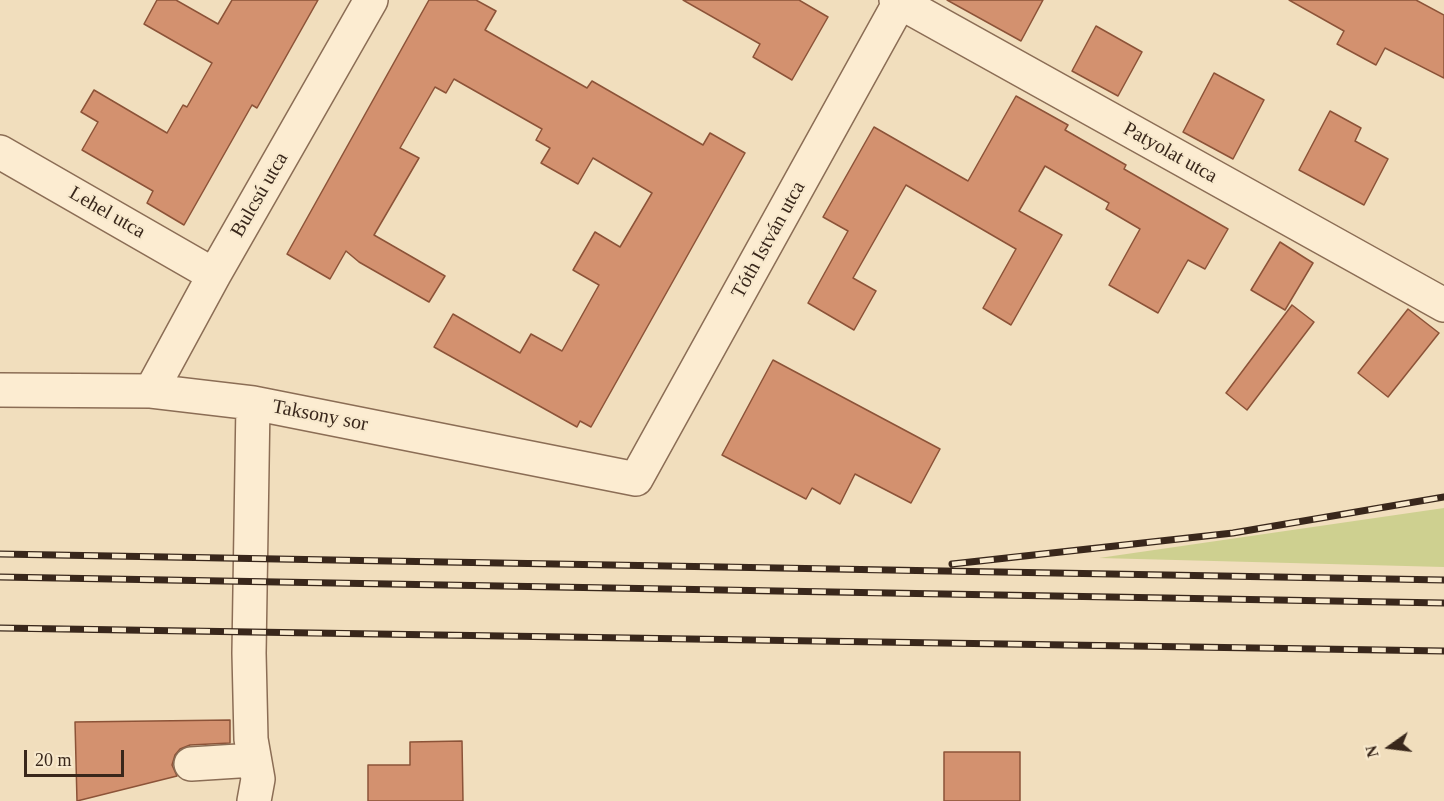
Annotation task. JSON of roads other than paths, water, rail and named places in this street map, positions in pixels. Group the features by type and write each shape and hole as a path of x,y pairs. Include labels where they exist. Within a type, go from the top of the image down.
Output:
{"street":[{"name":"Bulcsú utca","path":"151,391 214,275 371,0"},
{"name":"Patyolat utca","path":"899,1 1444,305"},
{"name":"Tóth István utca","path":"636,479 899,1"},
{"name":"Lehel utca","path":"0,152 214,275"},
{"name":"Taksony sor","path":"0,390 151,391 253,403 636,479"},
{"path":"253,403 249,653 251,739 258,779 255,801"},
{"path":"191,764 254,760"}],"railway":[{"path":"952,564 1233,533 1444,497"},
{"path":"0,554 1444,580"},
{"path":"0,577 1444,603"},
{"path":"0,628 1444,651"}]}
